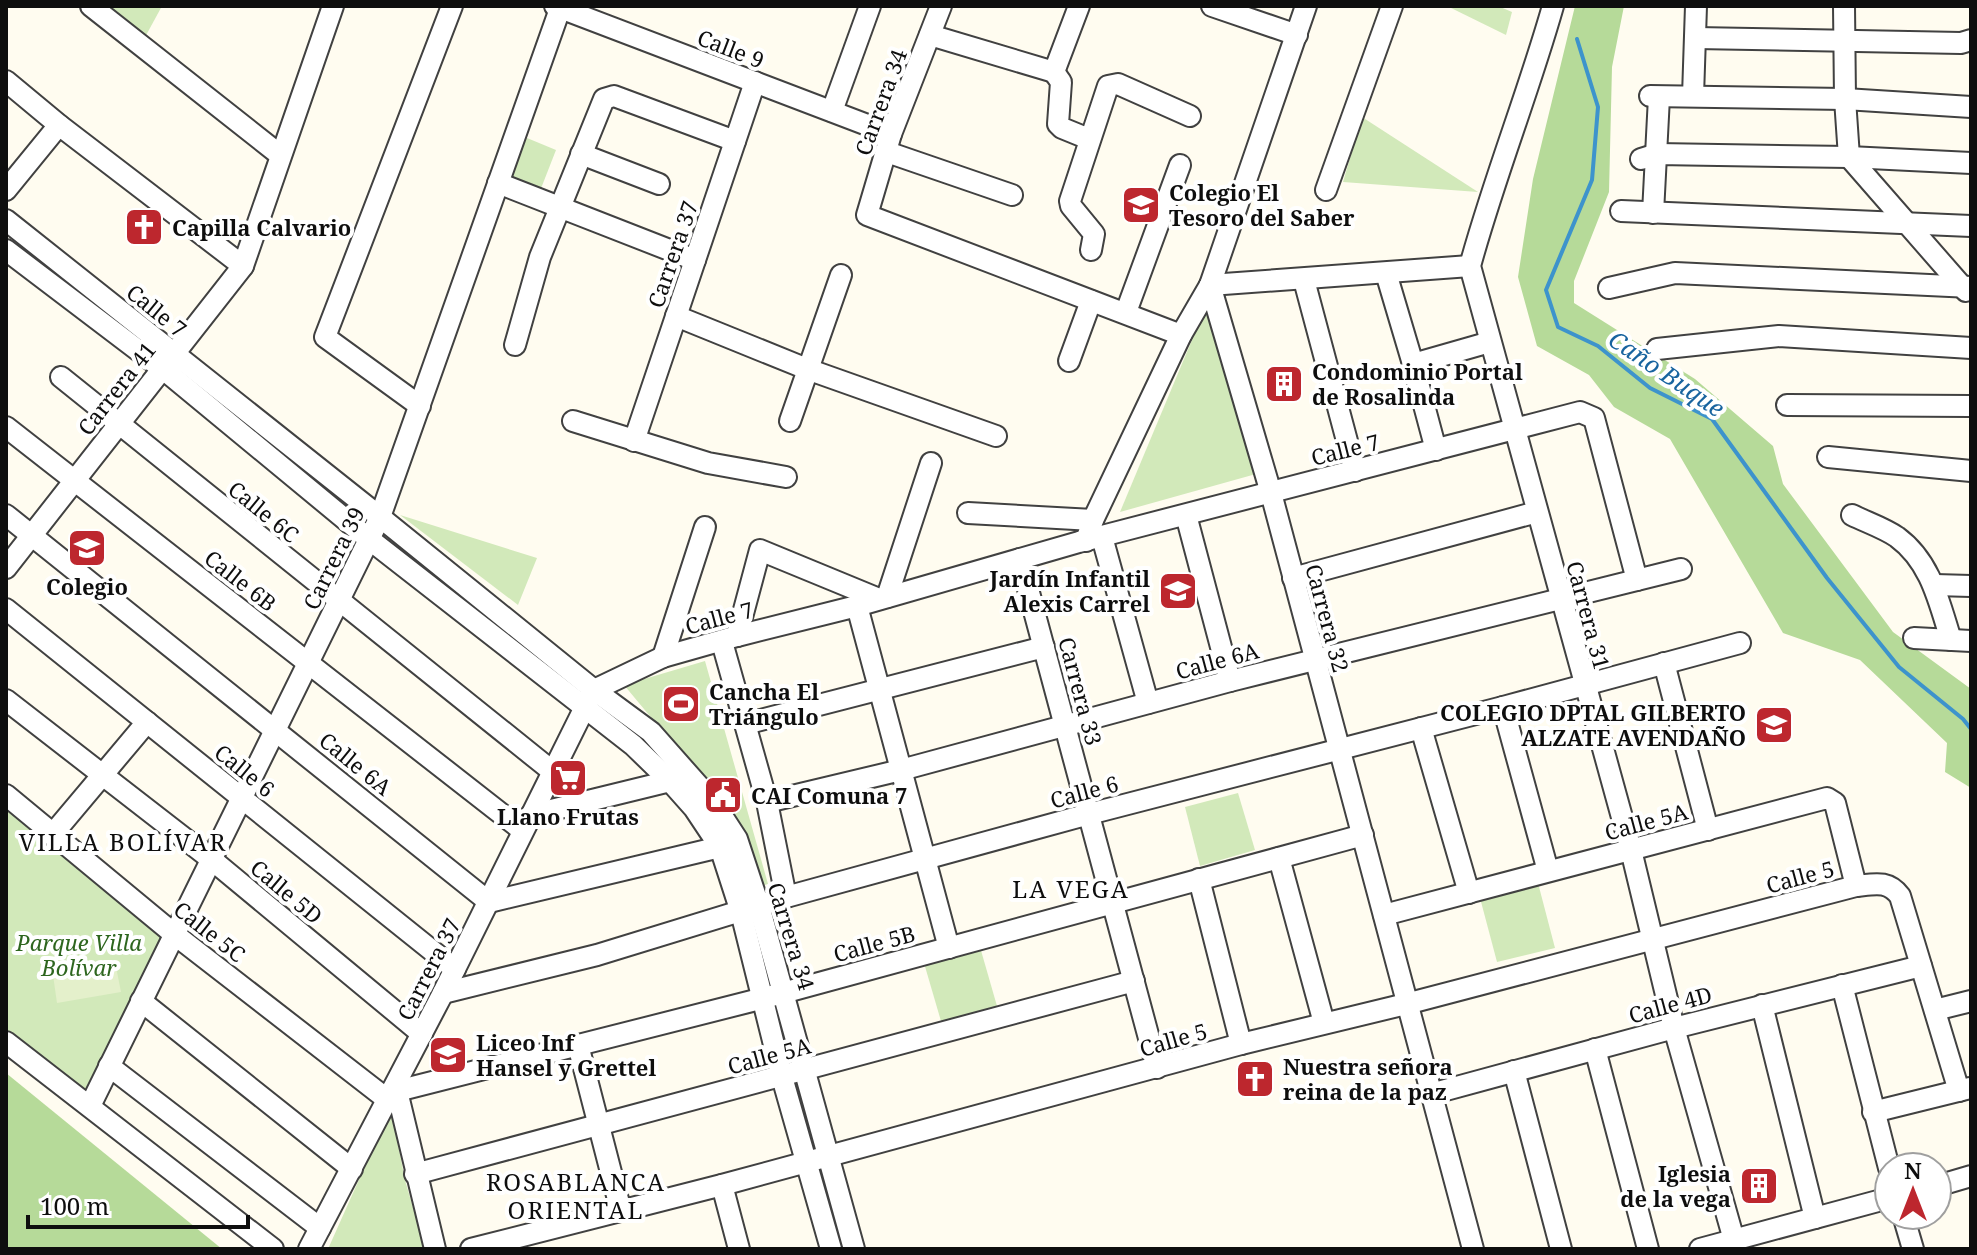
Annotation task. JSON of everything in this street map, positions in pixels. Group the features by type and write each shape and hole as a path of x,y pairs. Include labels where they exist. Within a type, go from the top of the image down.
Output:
{"street":[{"path":"91,6 280,155"},
{"name":"Carrera 41","path":"6,568 243,266 333,6"},
{"path":"420,406 325,337 452,6"},
{"path":"832,111 870,6"},
{"name":"Carrera 34","path":"941,6 889,143 867,215 1091,301"},
{"path":"1054,72 1079,6"},
{"path":"1212,6 1297,35"},
{"path":"1148,703 1093,532 1181,335 1210,285 1306,6"},
{"path":"1326,190 1392,6"},
{"name":"Carrera 31","path":"1553,6 1523,106 1489,196 1470,266 1631,850 1674,1028 1734,1240"},
{"path":"1693,96 1696,6"},
{"path":"1844,6 1849,157 1968,290"},
{"name":"Calle 9","path":"559,7 832,111 889,143 1012,195"},
{"name":"Carrera 39","path":"90,1106 380,517 559,7"},
{"path":"930,35 1054,72 1061,82 1058,124 1089,139"},
{"path":"1696,38 1961,43 1971,40"},
{"path":"6,81 243,266"},
{"name":"Carrera 37","path":"634,441 755,82"},
{"path":"1091,250 1093,230 1070,201 1110,84 1118,84 1190,116"},
{"path":"515,345 540,257 604,99 614,96 735,141"},
{"path":"1653,213 1649,156 1654,96 1845,99 1971,107"},
{"path":"6,190 59,125"},
{"path":"581,154 659,184"},
{"path":"1649,156 1849,157 1971,163"},
{"path":"1126,312 1180,165"},
{"path":"498,183 695,260"},
{"path":"1621,211 1971,226"},
{"name":"Calle 7","path":"6,220 369,539 589,699"},
{"name":"Calle 7","path":"6,250 168,361 380,517 589,699"},
{"path":"1210,285 1470,266"},
{"path":"1386,273 1436,450"},
{"path":"1609,288 1675,273 1968,290"},
{"path":"790,421 841,275"},
{"path":"1304,280 1355,471"},
{"name":"Carrera 32","path":"1210,285 1271,493 1473,1249"},
{"path":"1069,361 1091,301 1181,335"},
{"path":"676,316 807,369 996,436"},
{"path":"1657,349 1779,336 1971,348"},
{"path":"1413,364 1490,342"},
{"name":"Calle 6C","path":"61,377 552,771"},
{"path":"1787,405 1971,406"},
{"name":"Calle 7","path":"589,699 663,657 1020,559 1093,532 1186,515 1580,412 1594,418 1637,580"},
{"path":"573,421 708,463 786,477"},
{"name":"Calle 6B","path":"6,427 308,663 526,822"},
{"path":"1828,457 1971,471"},
{"path":"786,897 767,802 745,724 729,639 760,550 883,598 931,463"},
{"path":"1293,578 1537,512"},
{"path":"968,513 1093,532"},
{"name":"Calle 6A","path":"6,515 489,902"},
{"path":"1186,515 1230,681"},
{"path":"1852,515 1896,537 1919,559 1961,641 1914,638"},
{"path":"663,657 705,527"},
{"name":"Carrera 33","path":"1020,559 1157,1068"},
{"name":"Calle 6A","path":"767,802 901,770 1230,681 1681,569"},
{"path":"1935,585 1971,586"},
{"path":"857,606 949,948"},
{"name":"Calle 6","path":"6,609 455,969"},
{"name":"Calle 6","path":"443,993 597,955 786,897 1089,814 1740,643"},
{"path":"745,724 1044,647"},
{"path":"1664,663 1708,830"},
{"name":"Carrera 34","path":"589,699 670,781 705,823 750,909"},
{"name":"Carrera 34","path":"589,699 651,732 713,802 737,839 750,909 774,995 804,1071 854,1249"},
{"name":"Carrera 37","path":"309,1249 393,1093 589,699"},
{"name":"Calle 5D","path":"6,700 211,859 422,1034"},
{"path":"1503,707 1548,871"},
{"path":"52,835 147,722"},
{"path":"1421,728 1469,893"},
{"path":"526,822 670,781"},
{"name":"Calle 5C","path":"6,795 174,934 393,1093"},
{"name":"Calle 5A","path":"1384,915 1827,798 1833,799 1856,886"},
{"name":"Calle 5B","path":"393,1093 774,995 1363,835"},
{"path":"489,902 720,847"},
{"path":"1279,858 1324,1023"},
{"path":"1199,879 1241,1044"},
{"name":"Calle 5","path":"471,1249 505,1245 1241,1044 1856,886 1888,884 1900,896 1921,966"},
{"path":"1873,1112 1965,1089 1921,966"},
{"name":"Calle 4D","path":"1431,1094 1762,1005 1921,966"},
{"name":"Calle 5A","path":"415,1174 1134,981"},
{"path":"1842,985 1884,1151"},
{"name":"Carrera 34","path":"774,995 782,1077 831,1249"},
{"path":"141,1001 352,1169"},
{"path":"1935,1010 1971,1001"},
{"path":"1762,1005 1815,1218"},
{"path":"6,1042 273,1249"},
{"path":"578,1045 621,1211"},
{"path":"1595,1049 1648,1249"},
{"path":"109,1066 320,1228"},
{"path":"1514,1071 1561,1249"},
{"path":"393,1093 435,1249"},
{"path":"722,1185 739,1249"},
{"path":"1700,1249 1873,1202"}],"green space":[{"path":"101,6 162,6 144,39"},
{"path":"1447,6 1498,6 1512,12 1506,35"},
{"path":"1575,6 1624,6 1612,67 1609,192 1574,281 1574,303 1695,379 1773,446 1783,484 1893,632 1971,689 1971,788 1945,772 1947,743 1860,660 1783,633 1670,439 1614,407 1589,375 1537,346 1518,277 1533,179"},
{"path":"1362,117 1478,192 1343,182"},
{"path":"527,138 556,150 540,191 506,181"},
{"path":"1207,304 1256,474 1120,512"},
{"path":"400,515 537,558 518,605"},
{"path":"705,661 768,884 757,887 689,763 624,685"},
{"path":"1238,793 1255,850 1200,866 1185,807"},
{"name":"Parque Villa Bolívar","path":"6,802 173,934 84,1101 6,1036"},
{"path":"1538,883 1555,948 1497,962 1480,898"},
{"path":"980,947 999,1013 943,1028 924,963"},
{"path":"116,967 121,992 57,1003 53,975"},
{"path":"6,1073 222,1249 6,1249"},
{"path":"391,1108 405,1180 425,1249 328,1249"}],"waterway":[{"name":"Caño Buque","path":"1577,39 1598,107 1592,180 1546,290 1558,327 1598,346 1650,388 1712,419 1827,578 1899,667 1971,729"}],"place":[{"name":"Colegio El Tesoro del Saber","path":"1141,205"},
{"name":"Capilla Calvario","path":"144,227"},
{"name":"Condominio Portal de Rosalinda","path":"1284,384"},
{"name":"Colegio","path":"87,548"},
{"name":"Jardín Infantil Alexis Carrel","path":"1178,591"},
{"name":"Cancha El Triángulo","path":"681,704"},
{"name":"COLEGIO DPTAL GILBERTO ALZATE AVENDAÑO","path":"1774,725"},
{"name":"Llano Frutas","path":"568,778"},
{"name":"CAI Comuna 7","path":"723,795"},
{"name":"Liceo Inf Hansel y Grettel","path":"448,1055"},
{"name":"Nuestra señora reina de la paz","path":"1255,1079"},
{"name":"Iglesia de la vega","path":"1759,1186"}],"district":[{"name":"VILLA BOLÍVAR","path":"123,841"},
{"name":"LA VEGA","path":"1071,888"},
{"name":"ROSABLANCA ORIENTAL","path":"576,1195"}]}
